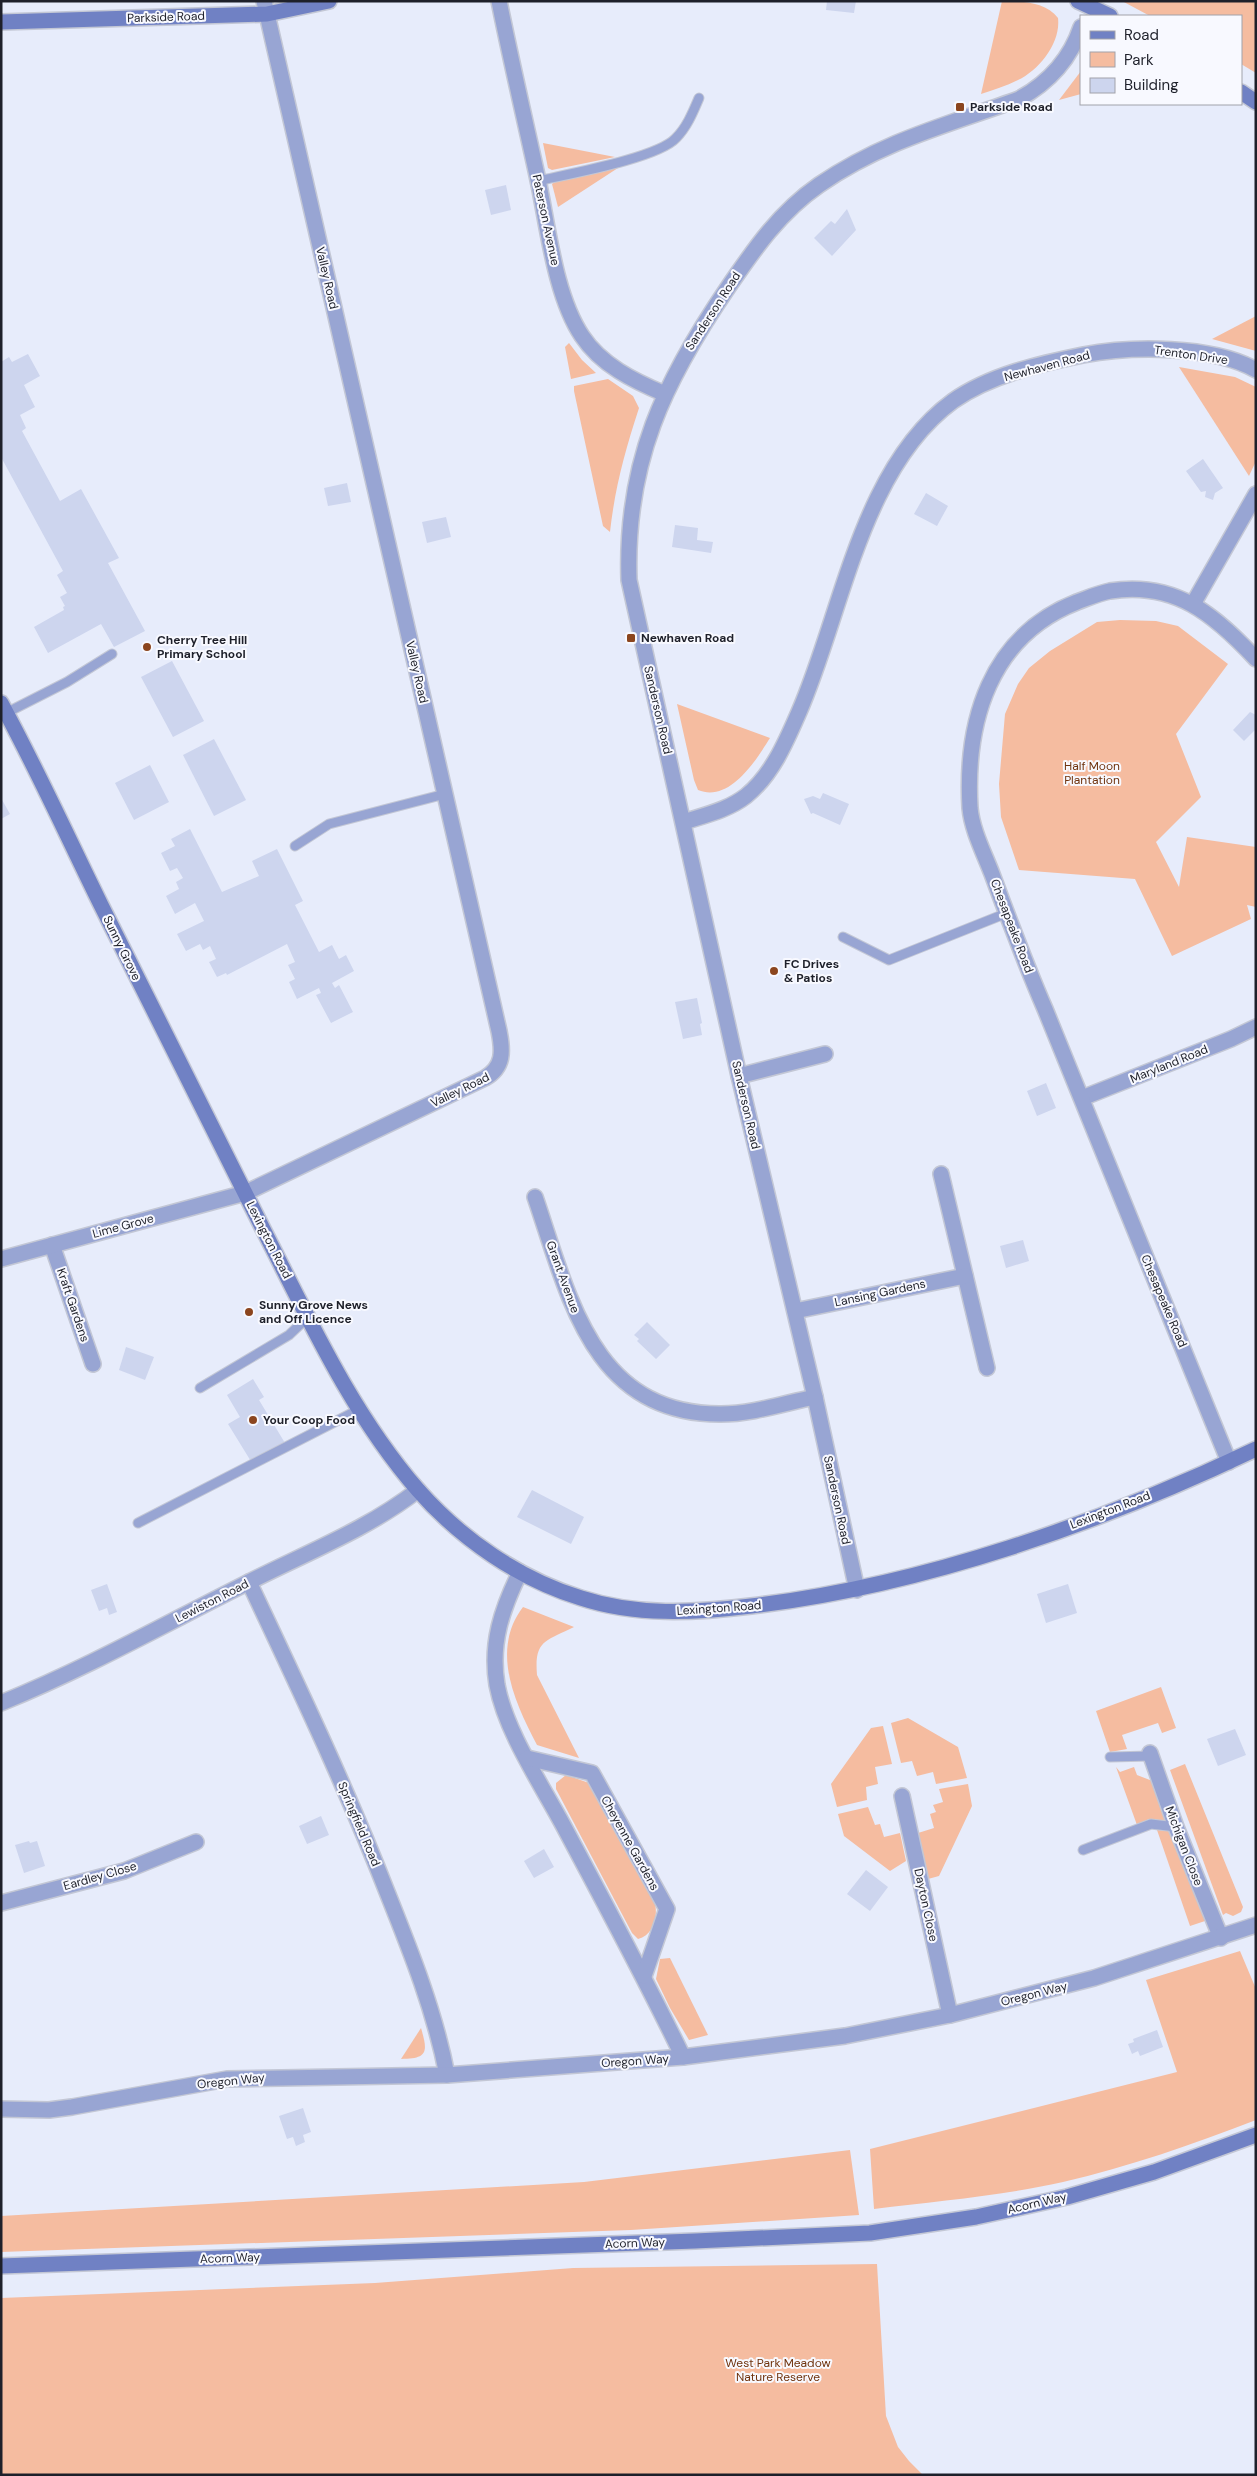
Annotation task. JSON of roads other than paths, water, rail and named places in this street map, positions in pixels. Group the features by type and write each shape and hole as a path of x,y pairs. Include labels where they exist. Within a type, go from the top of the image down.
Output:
{"street":[{"name":"Parkside Road","path":"1,22 265,8 329,1"},
{"name":"Paterson Avenue","path":"499,1 565,302 576,328 606,362 628,377 664,394"},
{"name":"Valley Road","path":"245,1193 485,1078 494,1073 502,1055 502,1044 265,8"},
{"path":"1083,8 1107,15"},
{"name":"Sanderson Road","path":"857,1590 815,1397 739,1076 630,580 629,529 636,478 664,394 706,320 765,234 798,201 818,186 878,150 918,133 1019,100 1032,92 1064,63 1076,44 1080,31"},
{"path":"1242,93 1256,102"},
{"name":"Trenton Drive","path":"1125,349 1186,352 1225,358 1256,370"},
{"name":"Newhaven Road","path":"684,822 726,809 739,801 753,790 779,755 816,673 842,585 876,502 894,468 933,418 964,394 1007,375 1063,359 1125,349"},
{"path":"1193,604 1256,494"},
{"name":"Chesapeake Road","path":"1228,1462 1006,913 970,811 972,741 979,710 989,681 1001,660 1031,629 1048,616 1107,592 1154,590 1178,596 1193,604 1256,659"},
{"name":"Sunny Grove","path":"4,708 245,1193"},
{"name":"Maryland Road","path":"1082,1098 1231,1039 1256,1026"},
{"path":"739,1076 825,1054"},
{"path":"941,1174 987,1368"},
{"name":"Lime Grove","path":"1,1259 245,1193"},
{"name":"Lexington Road","path":"245,1193 308,1318 360,1409 418,1490 448,1520 482,1549 520,1572 576,1597 601,1604 644,1610 686,1612 797,1601 857,1590 1031,1540 1106,1512 1256,1449"},
{"name":"Grant Avenue","path":"535,1197 576,1315 614,1374 636,1391 664,1407 685,1413 723,1414 815,1397"},
{"name":"Kraft Gardens","path":"52,1245 93,1364"},
{"name":"Lansing Gardens","path":"794,1311 966,1276"},
{"name":"Lewiston Road","path":"1,1703 123,1647 395,1508 418,1490"},
{"path":"520,1572 506,1600 498,1626 494,1658 500,1696 527,1758 644,1976 683,2057"},
{"name":"Springfield Road","path":"249,1582 296,1681 373,1856 420,1977 441,2045 447,2075"},
{"name":"Michigan Close","path":"1151,1754 1176,1827 1221,1938"},
{"name":"Cheyenne Gardens","path":"527,1758 592,1773 667,1909 644,1976"},
{"name":"Dayton Close","path":"902,1796 950,2015"},
{"name":"Eardley Close","path":"1,1903 124,1871 196,1842"},
{"name":"Oregon Way","path":"1,2109 49,2110 72,2107 226,2079 251,2077 447,2075 683,2057 845,2036 950,2015 1094,1978 1256,1925"},
{"name":"Acorn Way","path":"1,2266 694,2241 870,2232 976,2217 1067,2196 1154,2172 1256,2135"}],"lane":[{"path":"538,181 657,152 676,139 690,119 699,98"},
{"path":"4,708 67,682 112,654"},
{"path":"295,846 329,824 445,794"},
{"path":"843,937 889,960 1006,913"},
{"path":"200,1388 289,1335 308,1318"},
{"path":"138,1522 360,1409"},
{"path":"1110,1757 1151,1754"},
{"path":"1083,1850 1151,1824 1176,1827"}],"place":[{"name":"Parkside Road","path":"960,107"},
{"name":"Newhaven Road","path":"631,638"},
{"name":"Cherry Tree Hill Primary School","path":"147,647"},
{"name":"FC Drives & Patios","path":"774,971"},
{"name":"Sunny Grove News and Off Licence","path":"249,1312"},
{"name":"Your Coop Food","path":"253,1420"}],"park label":[{"name":"Half Moon Plantation","path":"1092,773"},
{"name":"West Park Meadow Nature Reserve","path":"778,2370"}]}
